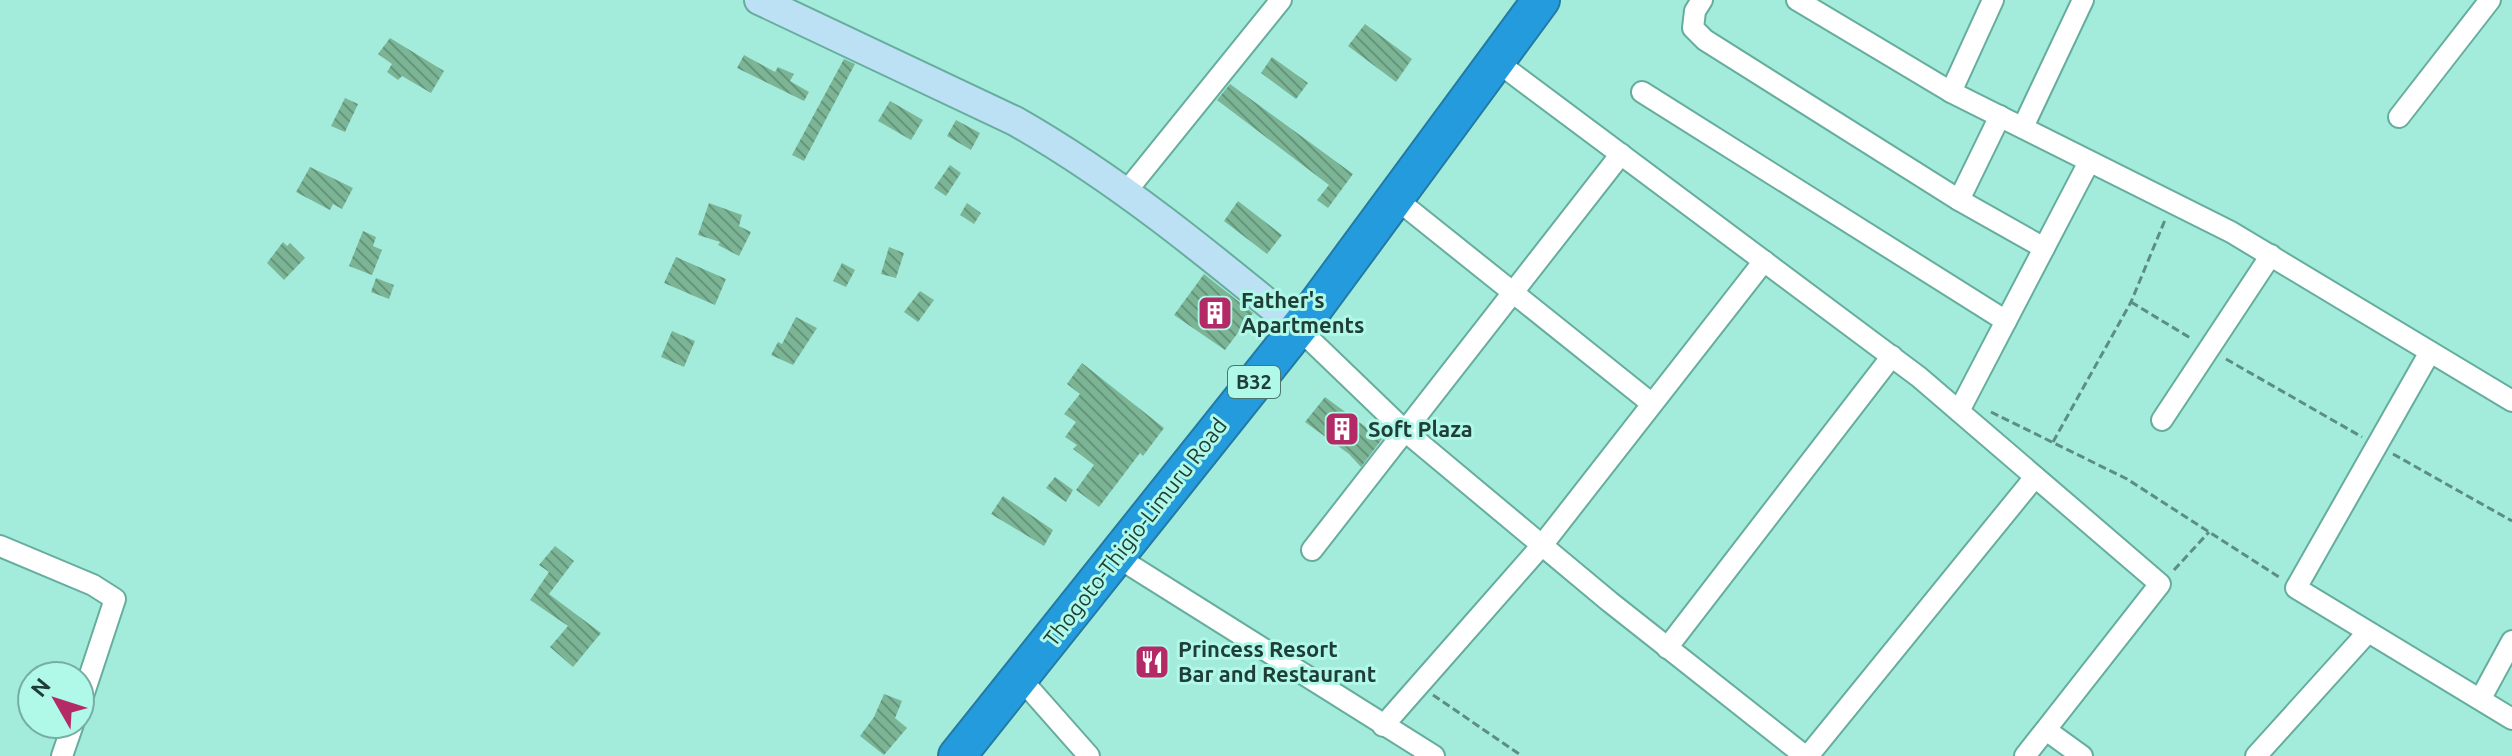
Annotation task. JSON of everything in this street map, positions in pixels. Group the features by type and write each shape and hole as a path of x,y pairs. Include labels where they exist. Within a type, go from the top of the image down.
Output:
{"highway":[{"name":"Thogoto-Thigio-Limuru Road","path":"957,756 1114,555 1298,328 1541,0"}],"street":[{"path":"759,0 1015,121 1054,143 1200,246 1298,328 1405,431 1667,648 1806,756 2035,477"},
{"path":"1125,193 1281,0"},
{"path":"1702,0 1695,11 1693,28 1705,40 1959,200 2044,248"},
{"path":"1797,0 1951,92 2173,202 2271,255 2512,401"},
{"path":"1951,92 1993,0"},
{"path":"2023,127 2083,0"},
{"path":"2399,117 2490,0"},
{"path":"1496,61 1962,405 2035,477 2160,584 2025,756"},
{"path":"1642,92 2006,321"},
{"path":"1959,200 2000,116"},
{"path":"1312,550 1621,154"},
{"path":"1962,405 2089,162"},
{"path":"1395,198 1511,294 1651,403"},
{"path":"2162,420 2271,255"},
{"path":"1383,726 1543,544 1764,261"},
{"path":"2430,352 2296,588 2512,719"},
{"path":"1667,648 1892,356"},
{"path":"0,546 93,585 115,599 95,660"},
{"path":"1114,555 1434,756"},
{"path":"2256,756 2368,632"},
{"path":"2481,698 2512,641"},
{"path":"1020,678 1089,756"},
{"path":"2046,730 2082,756"}],"path":[{"path":"2052,443 2131,302 2173,202"},
{"path":"2131,302 2512,521"},
{"path":"1962,405 2127,479 2296,588"},
{"path":"2160,584 2209,532"},
{"path":"1420,686 1522,756"}],"building":[{"path":"1365,24 1412,59 1396,82 1348,46"},
{"path":"390,38 444,71 431,93 402,76 398,80 387,72 392,64 378,54"},
{"path":"744,55 775,72 778,67 794,74 790,81 809,92 804,101 737,68"},
{"path":"1272,57 1308,83 1296,99 1261,73"},
{"path":"844,59 855,64 804,161 792,155"},
{"path":"1230,84 1353,174 1328,208 1317,200 1329,185 1217,100"},
{"path":"345,98 358,104 345,132 331,126"},
{"path":"890,101 923,120 911,140 878,121"},
{"path":"956,120 980,133 971,150 947,136"},
{"path":"950,165 961,173 946,196 934,188"},
{"path":"310,167 353,188 342,209 333,204 330,210 296,192"},
{"path":"1238,201 1282,235 1267,254 1224,221"},
{"path":"709,203 742,215 739,226 751,232 739,256 718,245 720,242 698,235"},
{"path":"967,203 981,213 974,224 960,215"},
{"path":"363,231 376,237 373,246 382,250 372,275 349,266"},
{"path":"283,242 287,246 290,243 305,258 284,280 267,263"},
{"path":"889,247 904,253 896,278 881,274"},
{"path":"676,257 726,279 715,305 664,283"},
{"path":"842,263 855,270 846,287 833,281"},
{"name":"Father's Apartments","path":"1204,274 1253,313 1225,350 1174,315"},
{"path":"376,278 394,285 389,299 371,292"},
{"path":"920,291 934,300 918,322 904,312"},
{"path":"796,317 817,328 793,365 771,355 778,342 782,344"},
{"path":"672,331 695,341 684,367 661,357"},
{"path":"1082,363 1164,428 1143,456 1140,453 1099,507 1076,490 1094,465 1073,449 1077,445 1065,437 1076,422 1064,414 1080,394 1067,384"},
{"name":"Soft Plaza","path":"1325,397 1382,439 1361,467 1349,454 1305,422"},
{"path":"1055,477 1073,490 1066,502 1046,488"},
{"path":"1003,496 1053,530 1044,546 991,514"},
{"path":"555,546 574,561 549,594 601,633 573,667 550,647 568,626 530,600 549,572 539,565"},
{"path":"884,694 902,701 895,718 907,728 884,755 860,736 874,717"}],"place":[{"name":"Father's Apartments","path":"1215,313"},
{"name":"Soft Plaza","path":"1342,429"},
{"name":"Princess Resort Bar and Restaurant","path":"1152,662"}]}
